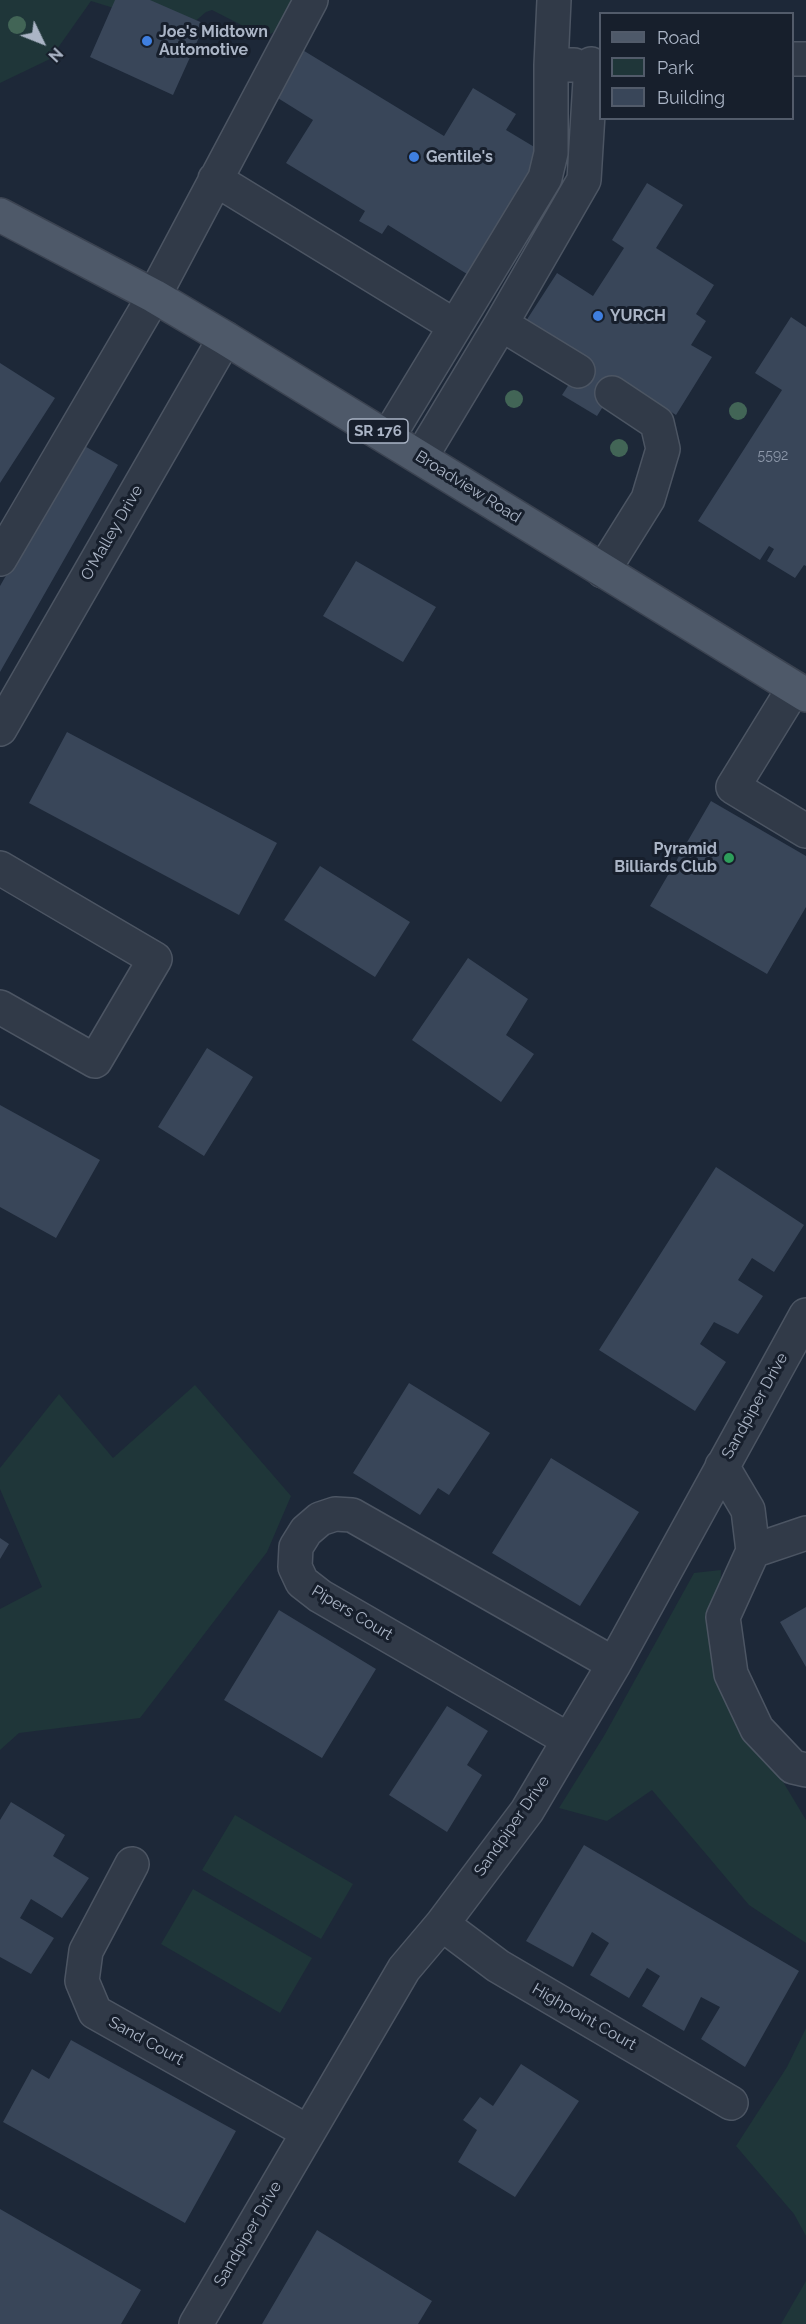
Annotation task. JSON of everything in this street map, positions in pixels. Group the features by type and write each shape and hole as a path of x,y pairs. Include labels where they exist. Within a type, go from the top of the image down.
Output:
{"main road":[{"name":"Broadview Road","path":"0,215 153,296 225,338 800,691"}],"street":[{"path":"0,560 153,296 311,0"},
{"path":"388,437 545,178 551,153 554,0"},
{"path":"421,457 584,180 596,64 551,65"},
{"path":"215,179 455,326"},
{"path":"501,324 578,371"},
{"name":"O'Malley Drive","path":"0,729 225,338"},
{"path":"603,571 648,499 663,449 657,423 612,393"},
{"path":"800,691 733,787 806,831"},
{"path":"0,868 155,959 94,1061 0,1007"},
{"name":"Sandpiper Drive","path":"196,2324 404,1970 442,1924 527,1811 614,1664 806,1315"},
{"path":"722,1466 748,1510 753,1551 723,1617 731,1674 757,1729 794,1767 806,1770"},
{"name":"Pipers Court","path":"568,1740 320,1596 302,1582 295,1567 296,1548 306,1531 320,1519 335,1514 352,1515 614,1664"},
{"path":"753,1551 806,1533"},
{"name":"Sand Court","path":"132,1864 86,1951 82,1981 94,2012 308,2132"},
{"name":"Highpoint Court","path":"442,1924 498,1966 731,2103"}],"green space":[{"path":"0,0 294,0 279,29 265,37 212,10 206,12 185,30 91,1 50,59 0,83"},
{"path":"195,1385 291,1496 267,1552 140,1718 19,1733 0,1750 0,1609 42,1587 0,1489 0,1468 59,1394 113,1458"},
{"path":"721,1570 717,1672 806,1820 806,1943 749,1905 652,1790 607,1821 559,1808 604,1736 694,1573"},
{"path":"235,1815 353,1884 321,1939 202,1870"},
{"path":"193,1889 312,1958 280,2013 161,1944"},
{"path":"806,2028 806,2236 794,2214 736,2146 787,2067"},
{"path":"806,2281 806,2324 781,2324"}],"building":[{"name":"Joe's Midtown Automotive","path":"115,0 150,0 205,24 173,95 90,57"},
{"name":"Gentile's","path":"301,49 444,136 473,88 516,114 506,130 541,151 467,274 388,225 382,234 359,221 365,211 286,163 313,120 273,95"},
{"path":"647,183 683,205 656,248 714,285 696,314 706,321 691,345 712,357 676,415 620,380 597,416 562,395 586,358 526,321 557,273 593,296 624,248 612,240"},
{"path":"791,317 806,327 806,566 804,565 795,578 767,561 774,549 769,546 760,560 698,521 782,390 755,373"},
{"path":"0,363 55,398 0,483"},
{"path":"81,444 118,465 0,672 0,586"},
{"path":"356,561 436,607 403,662 323,616"},
{"path":"67,732 277,843 239,915 29,803"},
{"path":"711,801 806,856 806,907 767,974 650,906"},
{"path":"320,866 410,922 375,977 284,920"},
{"path":"468,958 528,999 506,1035 534,1054 501,1102 412,1040"},
{"path":"207,1048 253,1077 204,1156 158,1127"},
{"path":"0,1105 100,1160 56,1238 0,1207"},
{"path":"716,1167 804,1225 774,1272 752,1258 738,1280 763,1296 738,1334 714,1322 700,1344 726,1362 695,1411 599,1350"},
{"path":"409,1383 490,1433 449,1495 438,1488 420,1515 353,1473"},
{"path":"551,1458 639,1512 580,1606 492,1553"},
{"path":"0,1538 9,1544 0,1559"},
{"path":"806,1607 806,1667 780,1622"},
{"path":"279,1610 376,1669 322,1758 224,1700"},
{"path":"447,1706 488,1731 467,1765 482,1775 447,1832 389,1795"},
{"path":"11,1802 65,1835 53,1856 89,1878 62,1918 31,1899 20,1918 54,1938 31,1974 0,1957 0,1820"},
{"path":"584,1845 799,1971 745,2067 701,2039 720,2007 701,1997 684,2031 642,2006 660,1976 647,1968 629,1998 590,1975 609,1943 592,1932 573,1967 526,1941"},
{"path":"71,2040 236,2131 185,2223 3,2122 32,2069 49,2079"},
{"path":"521,2064 579,2101 515,2197 458,2162 477,2130 463,2120 480,2097 493,2106"},
{"path":"0,2209 141,2290 121,2324 0,2324"},
{"path":"317,2230 432,2301 418,2324 262,2324"}],"place":[{"name":"Joe's Midtown Automotive","path":"147,41"},
{"name":"Gentile's","path":"414,157"},
{"name":"YURCH","path":"598,316"},
{"name":"Pyramid Billiards Club","path":"729,858"}]}
